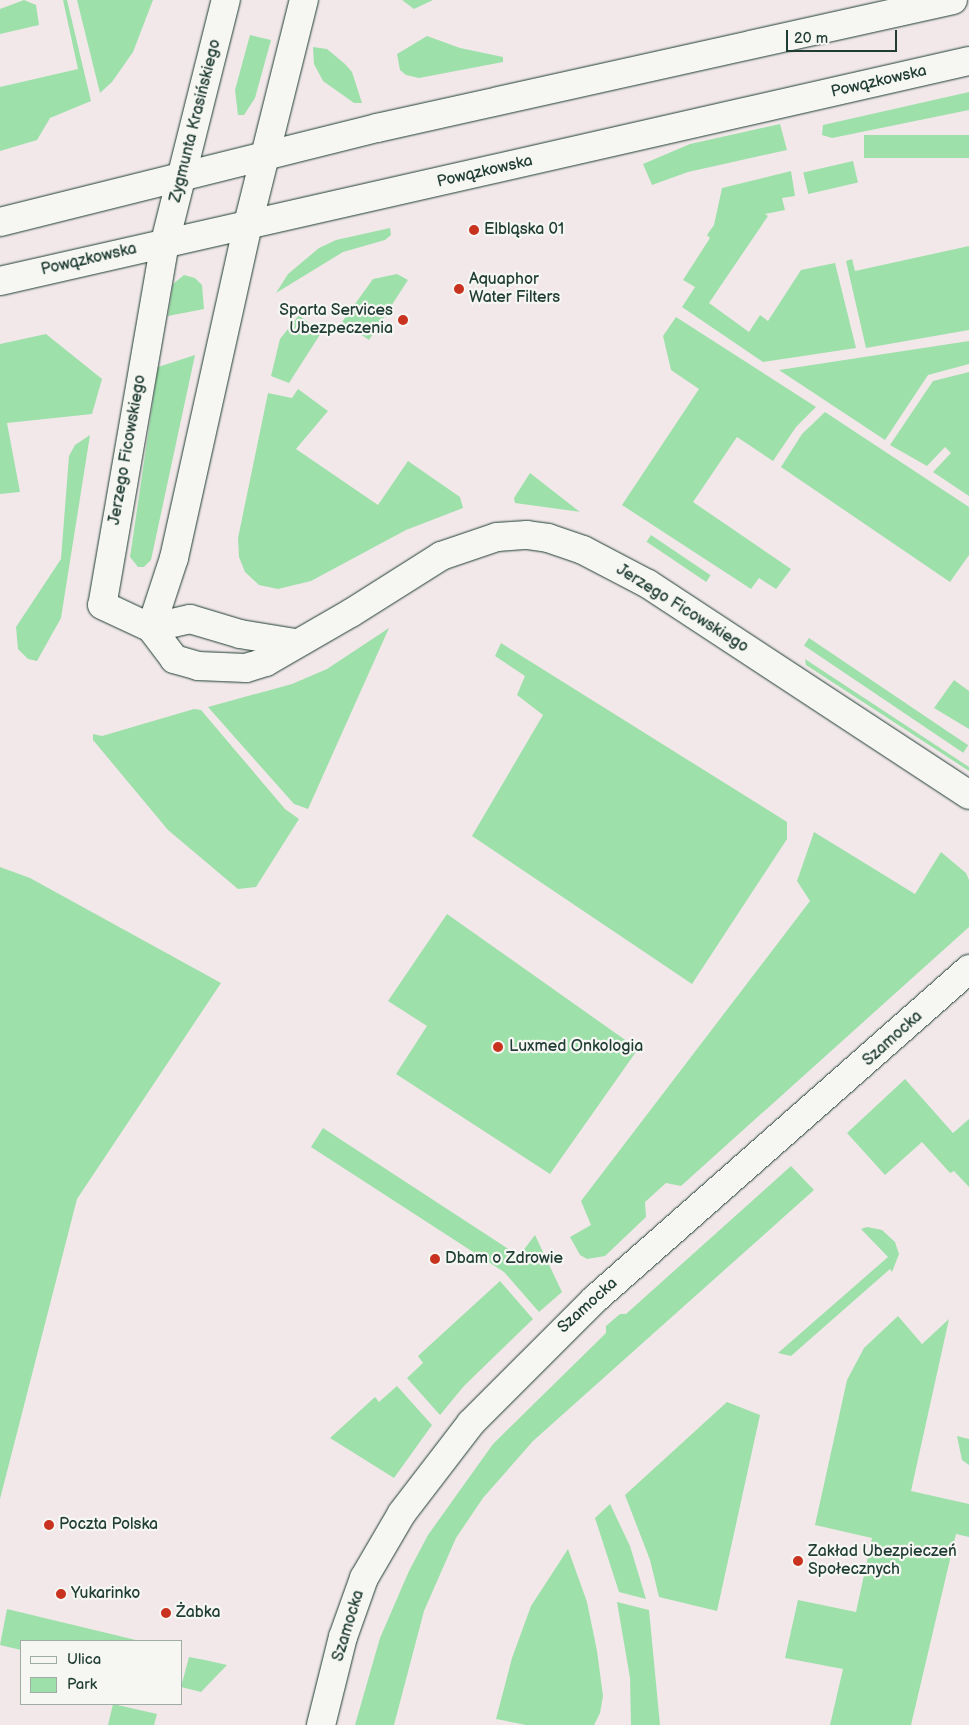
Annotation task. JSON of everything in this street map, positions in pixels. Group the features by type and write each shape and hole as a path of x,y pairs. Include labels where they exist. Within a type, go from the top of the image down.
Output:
{"street":[{"name":"Zygmunta Krasińskiego","path":"165,242 226,0"},
{"path":"151,628 174,558 248,224 267,155 304,0"},
{"path":"0,222 267,155 953,0"},
{"name":"Powązkowska","path":"0,281 165,242 969,61"},
{"name":"Jerzego Ficowskiego","path":"165,242 102,605 151,628 174,659 198,666 246,668 266,662 351,613 441,556 470,544 497,537 527,535 548,538 583,550 648,584 969,795"},
{"path":"151,628 190,618 240,634 296,643"},
{"name":"Szamocka","path":"321,1725 344,1637 364,1578 402,1512 471,1423 595,1299 969,969"}],"green space":[{"path":"24,0 36,5 39,25 0,34 0,9"},
{"path":"63,0 67,0 91,101 50,118 37,140 0,151 0,87 78,69"},
{"path":"77,0 153,0 133,52 112,82 100,93"},
{"path":"402,0 433,0 414,9"},
{"path":"250,35 271,40 255,98 244,115 238,115 235,90"},
{"path":"427,36 460,48 503,57 503,62 419,78 406,75 400,70 397,54"},
{"path":"313,47 327,49 352,72 362,103 354,103 323,81 314,64"},
{"path":"969,92 969,110 832,138 822,135 823,125"},
{"path":"780,124 787,150 688,172 652,185 643,164 690,144"},
{"path":"864,135 969,135 969,158 864,158"},
{"path":"853,161 858,182 808,194 803,172"},
{"path":"791,171 795,196 782,198 785,210 765,214 768,216 709,303 749,332 760,315 768,321 801,270 835,263 856,348 763,362 682,307 695,287 683,280 710,238 707,235 714,225 722,188"},
{"path":"390,228 391,235 385,240 343,252 276,293 288,274 319,248 336,240"},
{"path":"969,246 969,330 866,348 846,261 852,259 855,271"},
{"path":"397,274 408,280 369,340 342,322 373,279"},
{"path":"184,275 195,278 202,285 204,309 168,316 173,284"},
{"path":"299,315 321,333 289,383 271,376 280,339"},
{"path":"676,317 816,407 796,427 773,461 737,437 693,502 791,569 776,589 759,578 751,589 622,505 699,389 671,370 663,336"},
{"path":"46,334 102,379 92,414 7,423 20,492 0,494 0,344"},
{"path":"969,341 969,364 928,375 885,440 779,370"},
{"path":"195,355 151,560 144,567 138,567 130,557 158,367"},
{"path":"969,372 969,496 933,472 951,453 945,447 927,466 890,445 933,381"},
{"path":"298,389 328,411 296,449 378,505 408,461 460,497 463,508 406,530 311,581 278,589 259,585 245,572 239,557 238,538 268,393 292,398"},
{"path":"825,412 969,507 969,555 950,582 781,467 802,434"},
{"path":"90,435 61,618 37,661 28,659 18,649 16,627 61,559 69,456 75,445"},
{"path":"530,473 580,512 515,503 514,498"},
{"path":"651,535 711,575 706,582 647,542"},
{"path":"389,628 308,809 294,804 208,707 292,684 327,669"},
{"path":"809,638 968,745 963,753 804,645"},
{"path":"501,643 787,822 787,839 692,984 472,836 543,715 517,695 525,676 495,656"},
{"path":"805,659 969,767 969,771 806,665"},
{"path":"954,680 969,691 969,729 934,708"},
{"path":"194,709 201,710 285,809 299,819 256,887 238,889 168,830 93,740 93,734 102,736"},
{"path":"814,832 915,894 941,852 966,873 969,880 969,927 681,1186 666,1183 645,1202 646,1217 605,1256 587,1259 580,1255 570,1237 591,1225 581,1201 810,901 797,881"},
{"path":"0,867 30,878 221,983 77,1199 0,1499"},
{"path":"447,914 638,1049 550,1174 396,1074 427,1026 388,1001"},
{"path":"905,1079 953,1133 969,1119 969,1187 954,1171 950,1173 922,1142 885,1175 847,1133"},
{"path":"323,1128 519,1256 535,1235 562,1292 539,1312 504,1272 311,1147"},
{"path":"791,1166 814,1190 533,1441 483,1498 456,1538 424,1611 394,1725 355,1725 380,1638 409,1571 428,1535 493,1444 606,1333 606,1326 620,1314 626,1314"},
{"path":"867,1227 882,1230 895,1242 899,1254 892,1272 890,1269 791,1356 778,1353 888,1257 861,1229"},
{"path":"500,1281 533,1319 464,1386 440,1415 407,1378 423,1363 418,1356"},
{"path":"898,1316 922,1344 949,1319 911,1491 969,1504 969,1537 956,1534 911,1725 830,1725 843,1669 785,1658 798,1600 856,1612 872,1538 815,1525 847,1380 864,1348"},
{"path":"397,1386 432,1425 394,1478 330,1438 375,1397 379,1402"},
{"path":"727,1402 760,1415 717,1611 659,1597 650,1560 625,1495"},
{"path":"957,1436 969,1439 969,1465 962,1460"},
{"path":"610,1504 630,1546 646,1599 619,1592 595,1518"},
{"path":"568,1549 587,1602 597,1651 603,1696 600,1713 594,1725 526,1725 496,1719 512,1658 531,1606"},
{"path":"617,1602 649,1610 660,1725 631,1725 630,1678"},
{"path":"7,1609 136,1640 20,1640 20,1650 0,1645"},
{"path":"189,1657 227,1665 201,1692 182,1687"},
{"path":"113,1705 157,1714 154,1725 108,1725"}],"place":[{"name":"Elbląska 01","path":"474,230"},
{"name":"Aquaphor Water Filters","path":"459,289"},
{"name":"Sparta Services Ubezpeczenia","path":"403,320"},
{"name":"Luxmed Onkologia","path":"498,1047"},
{"name":"Dbam o Zdrowie","path":"435,1259"},
{"name":"Poczta Polska","path":"49,1525"},
{"name":"Zakład Ubezpieczeń Społecznych","path":"798,1561"},
{"name":"Yukarinko","path":"61,1594"},
{"name":"Żabka","path":"166,1613"}]}
